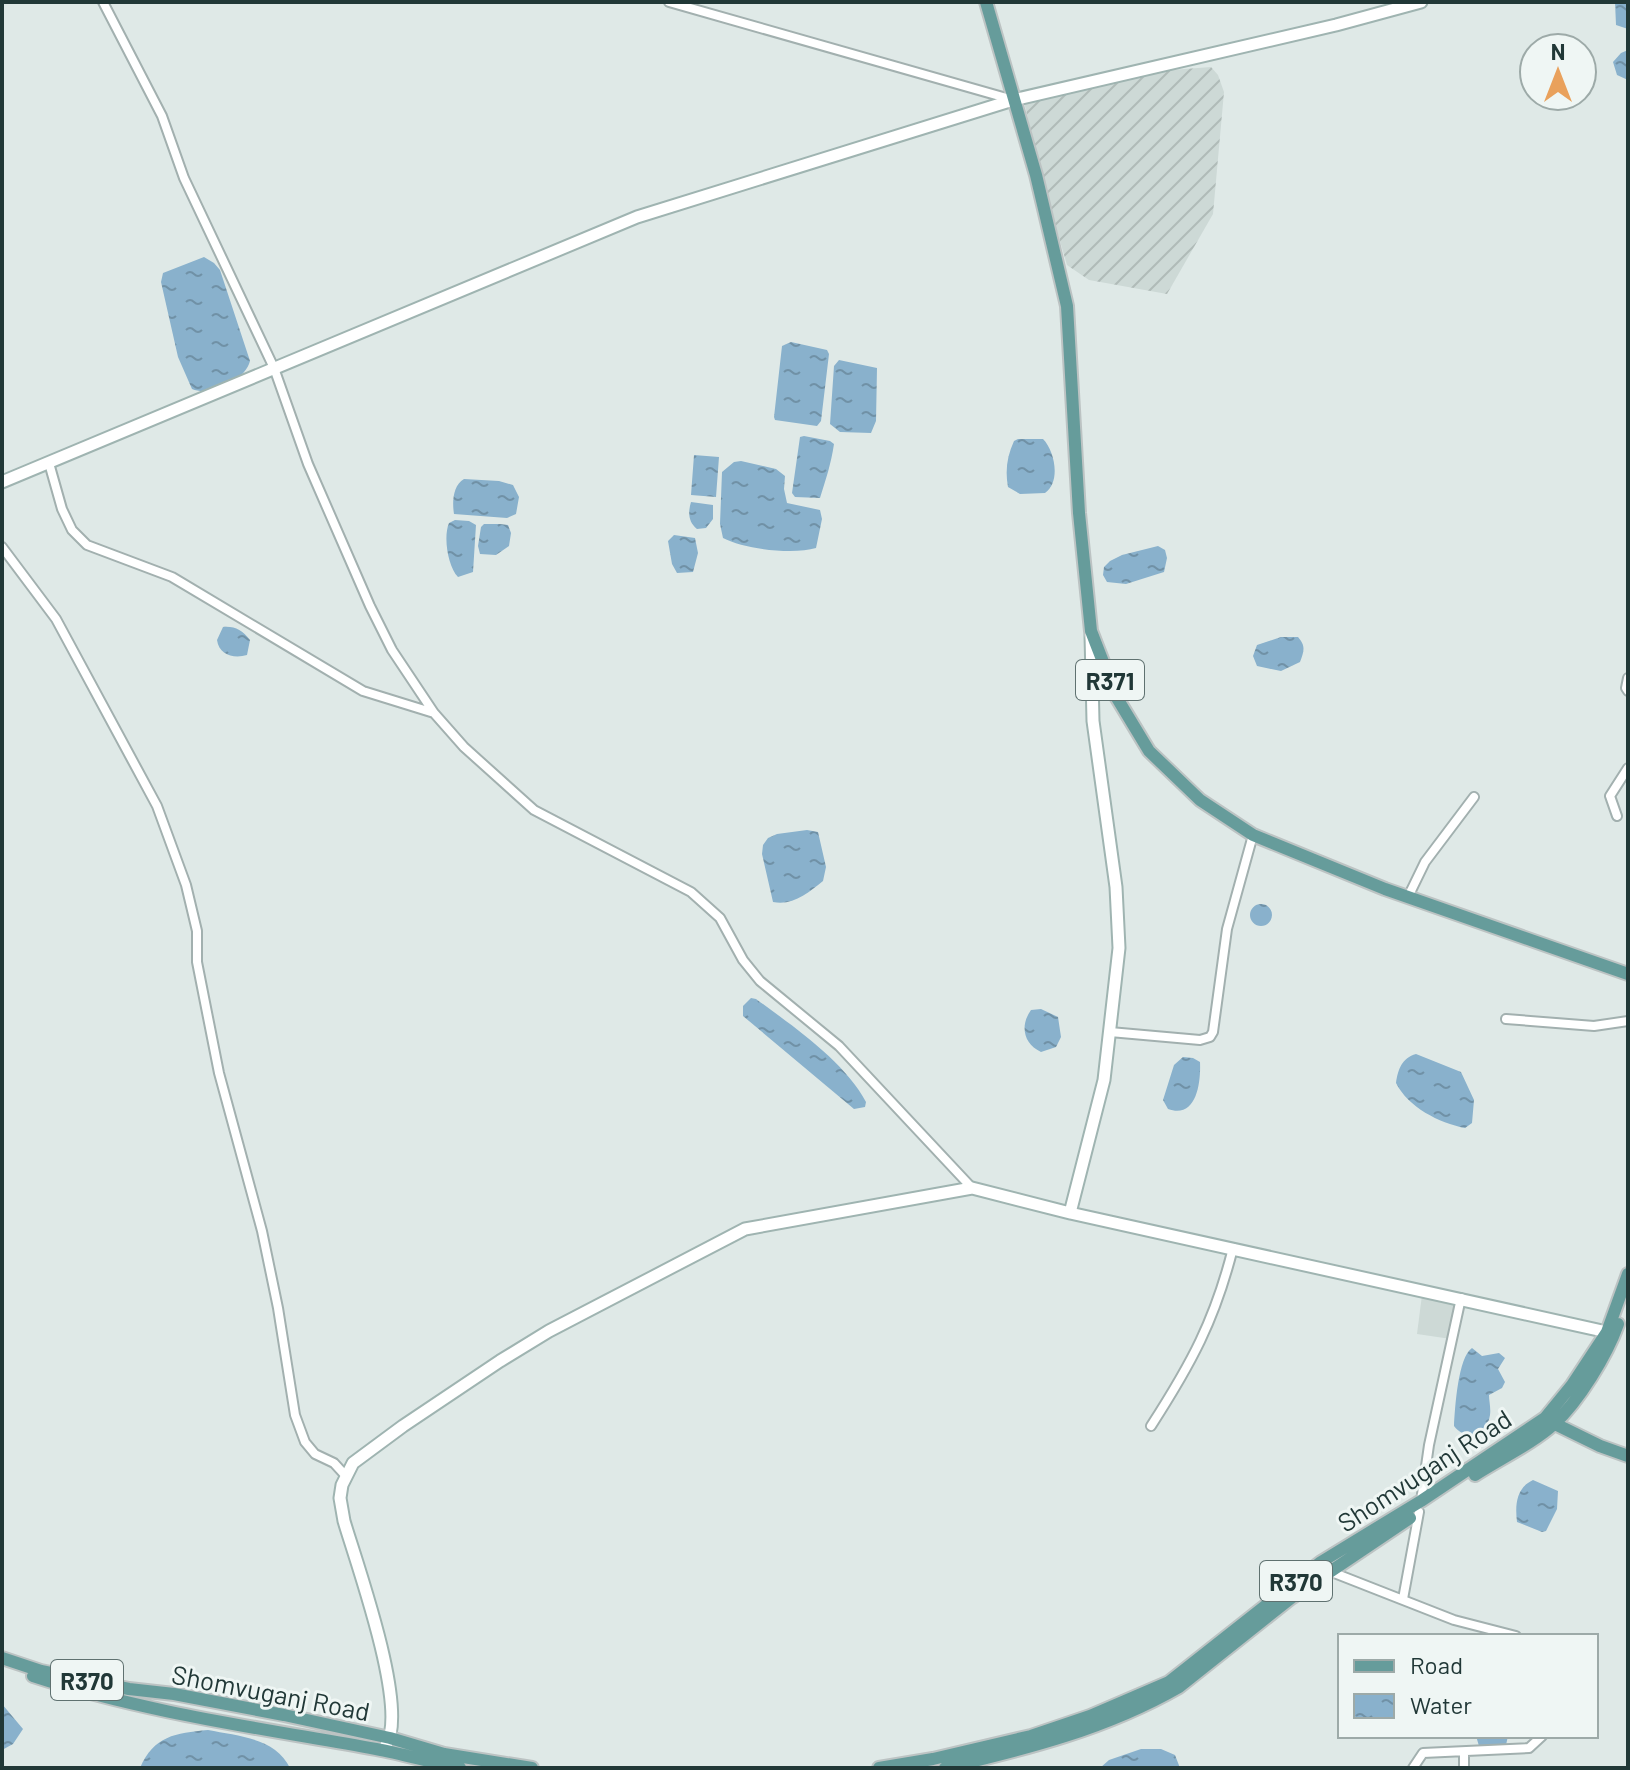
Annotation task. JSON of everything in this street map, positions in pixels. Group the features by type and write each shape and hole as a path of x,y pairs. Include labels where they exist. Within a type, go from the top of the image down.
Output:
{"main road":[{"name":"R371","path":"986,2 1036,175 1067,306 1079,513 1091,631 1117,698 1149,751 1200,800 1253,835 1408,897 1628,974"},
{"name":"R371","path":"1604,966 1628,984"},
{"name":"Shomvuganj Road","path":"1549,1421 1607,1332 1628,1274"},
{"name":"Shomvuganj Road","path":"945,1768 1034,1747 1097,1726 1179,1687 1291,1598 1549,1421 1581,1391 1612,1339 1628,1294"},
{"path":"1549,1421 1628,1456"},
{"name":"Shomvuganj Road","path":"879,1768 1031,1736 1090,1716 1169,1682 1321,1562 1420,1507"},
{"name":"Shomvuganj Road","path":"2,1658 41,1671 284,1715 390,1738 444,1754 532,1768"},
{"name":"Shomvuganj Road","path":"2,1666 124,1704 381,1750 460,1768"}],"street":[{"path":"103,2 162,116 184,178 274,368 308,464 370,606 392,650 434,713 464,747 534,810 691,892 711,908 728,930 743,960 760,981 839,1046 972,1188"},
{"path":"669,2 1013,100"},
{"path":"2,482 637,217 1013,100 1336,25 1421,2"},
{"path":"49,463 62,509 72,530 87,545 172,577 363,691 434,713"},
{"path":"2,547 56,619 157,806 172,845 197,931 197,962 219,1073 262,1231 295,1415 305,1442 315,1454 334,1463 345,1475"},
{"path":"1070,1213 1098,1109 1119,948 1117,902 1093,721 1091,631"},
{"path":"1628,678 1628,691"},
{"path":"1617,816 1610,796 1628,768"},
{"path":"1408,897 1425,862 1474,797"},
{"path":"1110,1032 1200,1040 1210,1037 1227,929 1253,835"},
{"path":"1506,1019 1594,1026 1628,1021"},
{"path":"381,1750 390,1738 392,1707 387,1670 344,1521 340,1498 345,1475 364,1453 500,1361 549,1331 745,1229 972,1188 1070,1213 1607,1332"},
{"path":"1151,1426 1199,1348 1219,1301 1233,1248"},
{"path":"1403,1599 1429,1445 1461,1298"},
{"path":"1329,1571 1454,1620 1508,1634"},
{"path":"1413,1768 1423,1753 1529,1748 1540,1738"},
{"path":"1464,1753 1464,1768"}],"shaded area":[{"path":"1211,67 1218,75 1224,92 1213,214 1167,294 1089,280 1067,265 1024,102 1158,71"},
{"path":"1422,1295 1459,1299 1451,1339 1417,1334"}],"water":[{"path":"1615,2 1628,2 1628,29 1616,25"},
{"path":"1628,50 1628,80 1617,75 1613,62"},
{"path":"204,257 220,270 250,361 242,375 226,386 200,391 192,389 178,357 161,282 163,273"},
{"path":"791,342 827,350 829,354 821,421 817,426 775,420 774,417 782,346"},
{"path":"839,360 877,368 876,421 871,433 840,432 830,424 834,366"},
{"path":"800,437 834,444 820,498 795,497 792,493"},
{"path":"1043,439 1051,451 1055,474 1045,493 1020,494 1008,487 1008,458 1014,441"},
{"path":"694,455 719,457 716,497 691,495"},
{"path":"734,462 776,469 785,476 787,503 820,510 822,519 816,548 769,550 723,538 720,524 722,472"},
{"path":"464,479 513,485 519,497 516,514 507,518 454,514 454,494"},
{"path":"691,502 713,505 713,519 706,528 697,529 690,520"},
{"path":"455,520 476,525 473,572 458,577 449,559 447,544 449,523"},
{"path":"484,524 508,525 511,533 509,546 496,555 480,554 481,527"},
{"path":"674,535 695,538 698,553 693,572 677,573 672,564 668,541"},
{"path":"1158,546 1165,550 1167,558 1164,572 1126,584 1107,582 1103,575 1104,567 1110,561"},
{"path":"223,627 235,628 250,640 247,655 232,656 221,649 217,640"},
{"path":"1281,637 1298,637 1301,640 1304,649 1300,662 1281,671 1257,666 1253,656 1257,645"},
{"path":"807,830 818,832 826,867 823,881 794,900 773,902 762,854 763,845 768,838 777,834"},
{"path":"1261,904 1269,907 1272,915 1269,923 1261,926 1253,923 1250,915 1253,907"},
{"path":"751,998 786,1021 832,1059 857,1087 866,1102 865,1107 854,1109 743,1016 743,1006"},
{"path":"1041,1009 1058,1017 1061,1037 1056,1047 1041,1052 1027,1039 1025,1022 1031,1010"},
{"path":"1416,1054 1461,1072 1474,1100 1472,1123 1465,1128 1435,1118 1401,1092 1396,1083 1400,1069 1407,1058"},
{"path":"1183,1057 1200,1062 1198,1089 1191,1104 1177,1111 1168,1109 1163,1100 1174,1065"},
{"path":"1472,1348 1482,1356 1499,1353 1505,1358 1498,1369 1505,1382 1502,1388 1489,1395 1490,1415 1485,1428 1470,1435 1454,1426 1460,1372"},
{"path":"1533,1480 1558,1491 1557,1509 1546,1531 1542,1532 1517,1522 1518,1498 1527,1483"},
{"path":"2,1704 23,1729 13,1744 2,1750"},
{"path":"208,1730 266,1744 284,1758 290,1768 140,1768 152,1749 167,1738"},
{"path":"1477,1738 1508,1738 1506,1745 1479,1746"},
{"path":"1141,1749 1161,1749 1175,1755 1180,1768 1100,1768 1109,1760"}]}
